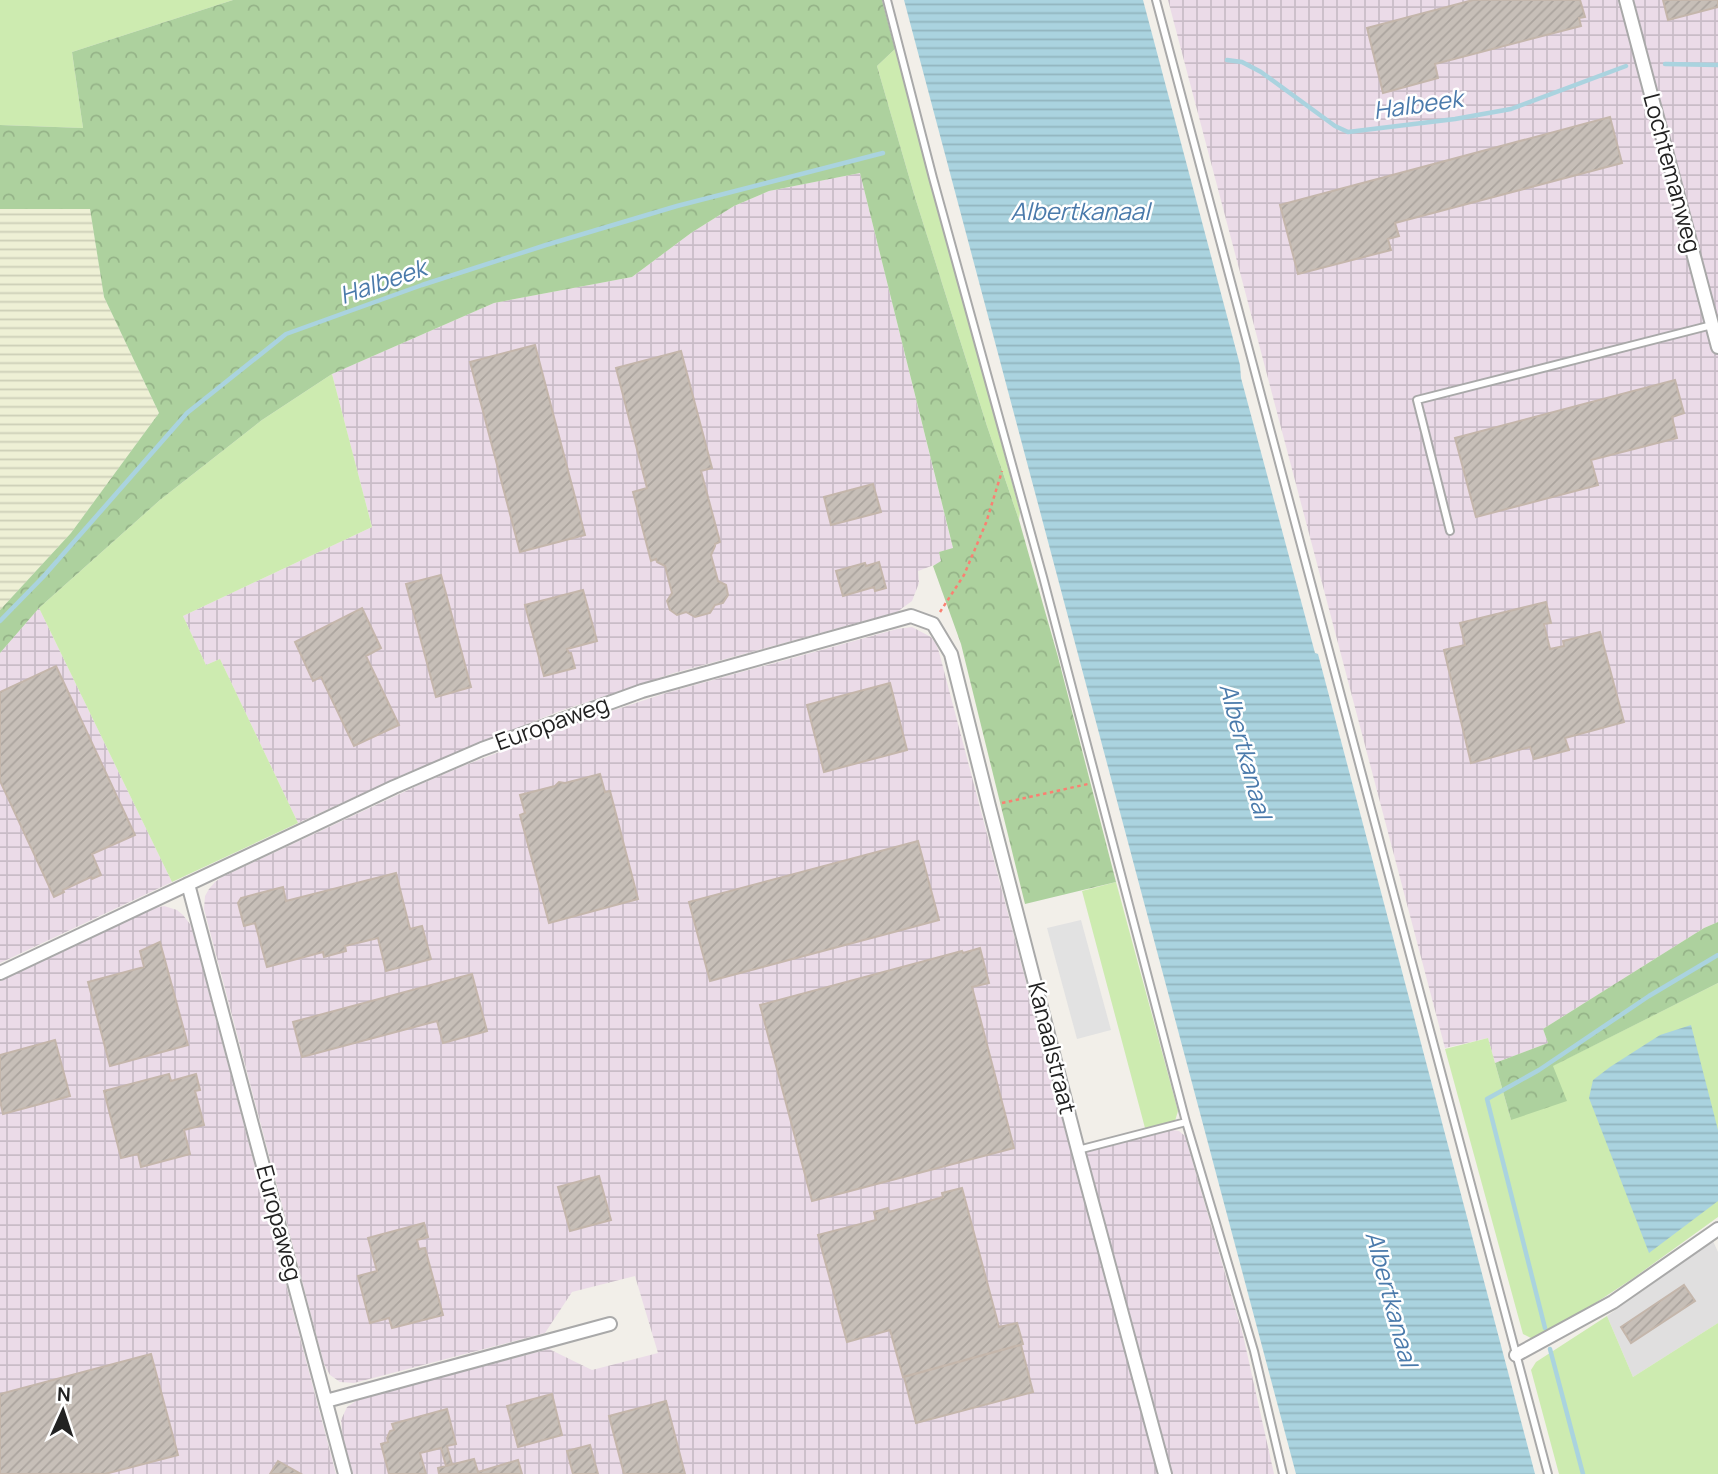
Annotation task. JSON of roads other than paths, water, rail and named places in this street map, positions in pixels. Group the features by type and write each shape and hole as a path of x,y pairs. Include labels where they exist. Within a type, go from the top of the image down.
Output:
{"street":[{"name":"Lochtemanweg","path":"1626,0 1718,347"},
{"name":"Europaweg","path":"0,973 406,781 482,749 629,695 911,616 933,624"},
{"name":"Kanaalstraat","path":"933,624 951,654 1078,1150 1165,1474"},
{"name":"Europaweg","path":"188,884 345,1474"},
{"path":"1516,1355 1613,1302 1718,1228"},
{"path":"326,1401 610,1324"}],"lane":[{"path":"887,0 1186,1122 1254,1351 1283,1474"},
{"path":"1156,0 1548,1474"},
{"path":"1450,531 1416,400 1712,325"},
{"path":"1078,1150 1186,1122"}],"water":[{"name":"Albertkanaal","path":"904,0 1143,0 1240,365 1241,378 1315,653 1318,654 1535,1474 1296,1474"},
{"path":"1691,1025 1718,1130 1718,1201 1649,1253 1589,1098 1593,1080 1610,1067 1660,1035"}],"waterway":[{"name":"Halbeek","path":"1227,60 1242,62 1261,72 1335,126 1348,132 1511,109 1626,66"},
{"name":"Halbeek","path":"1665,64 1718,65"},
{"name":"Halbeek","path":"0,621 43,577 187,413 286,334 422,285 546,245 677,206 883,153"},
{"path":"1545,1328 1487,1099 1539,1070 1649,996 1718,955"},
{"path":"1550,1349 1583,1474"}]}
